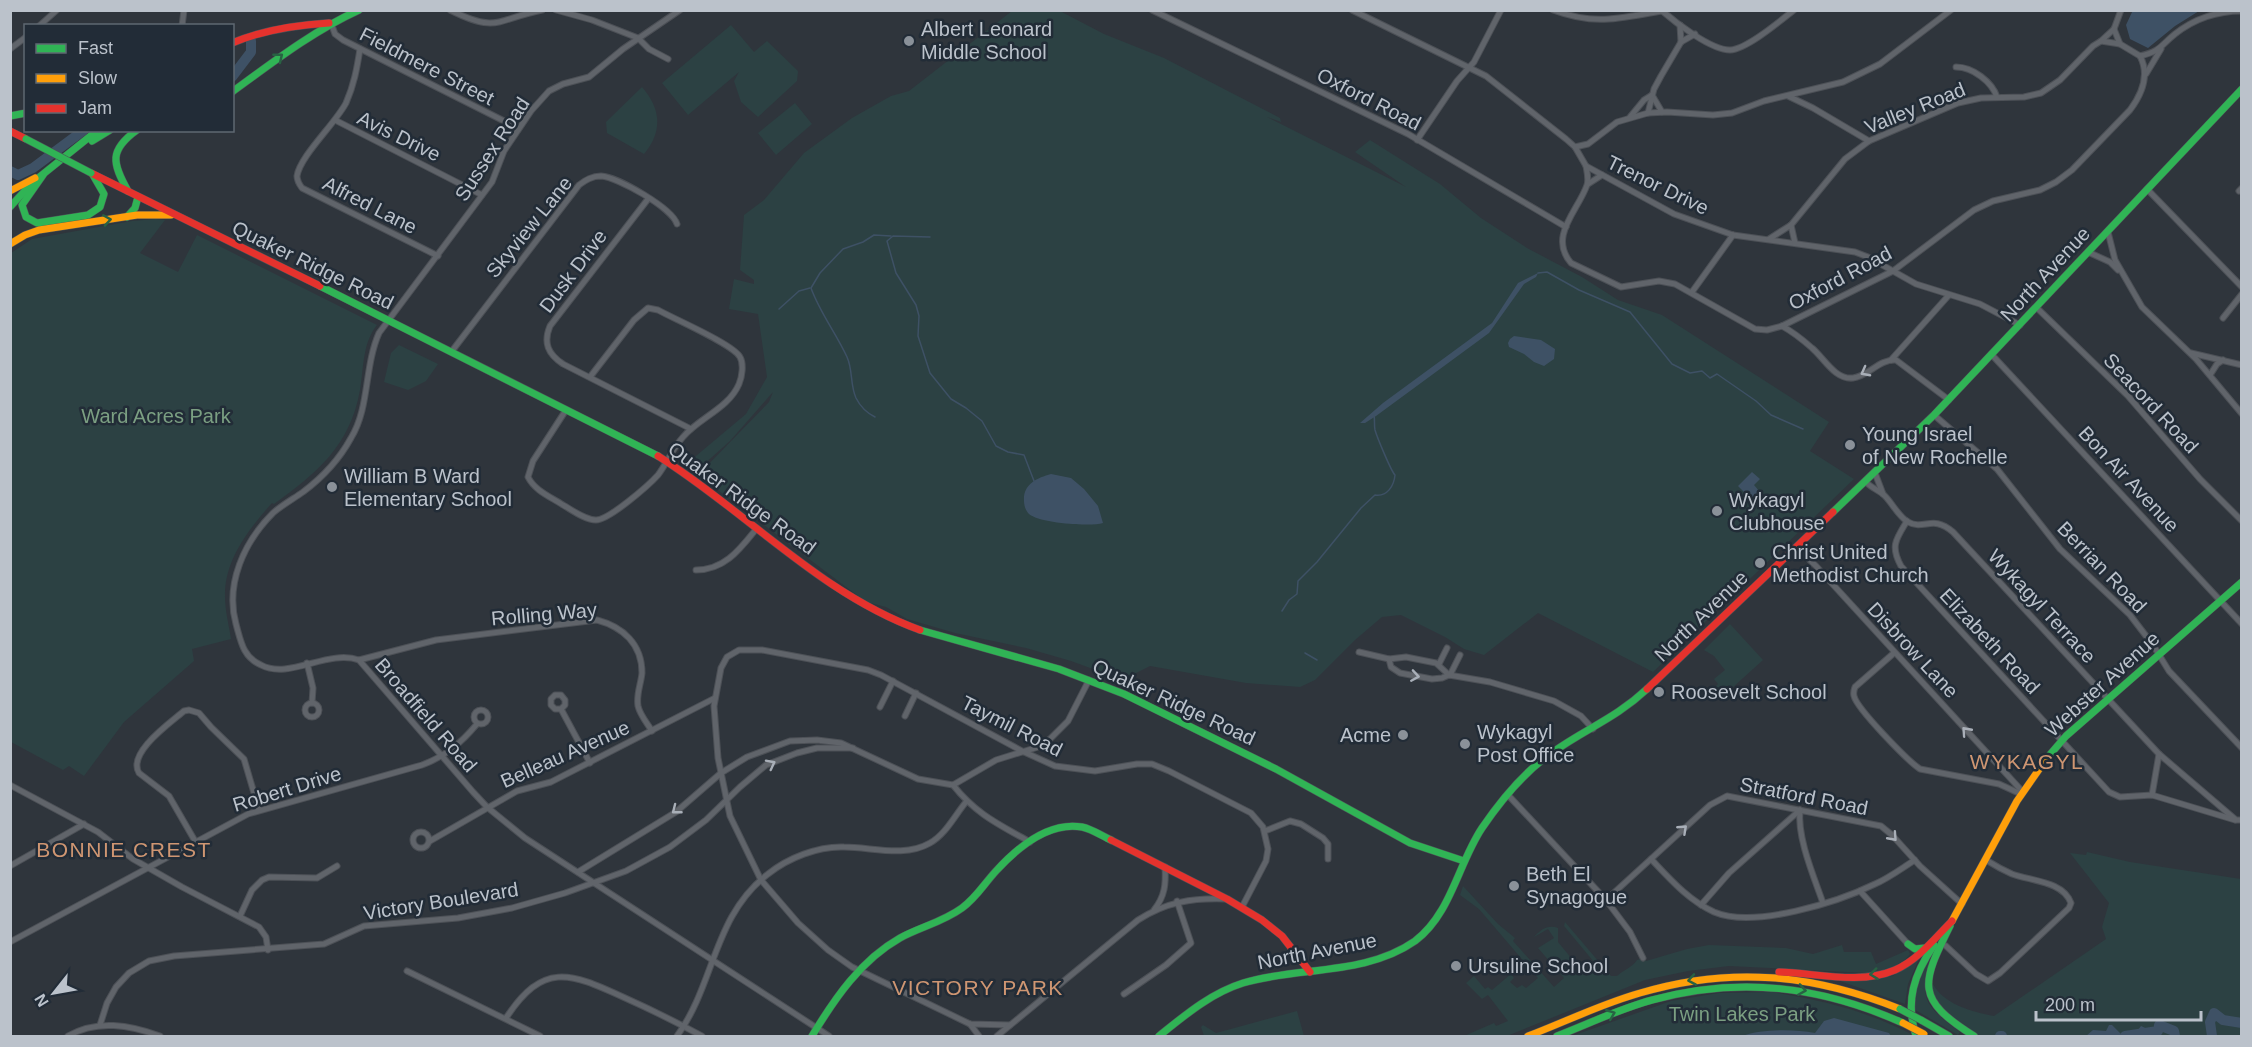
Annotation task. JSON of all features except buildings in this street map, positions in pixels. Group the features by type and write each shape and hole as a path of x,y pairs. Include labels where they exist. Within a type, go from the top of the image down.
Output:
{"main road":[{"path":"234,91 292,48 331,23 359,10"},
{"path":"235,42 267,32 306,24 331,23"},
{"name":"North Avenue","path":"1159,1036 1198,1005 1236,985 1371,960 1413,942 1429,928 1443,909 1478,833 1508,795 1551,753 1630,705 1866,482 2037,308 2241,89"},
{"name":"Quaker Ridge Road","path":"10,131 138,197 452,351 667,462 843,592 900,622 934,635 1059,669 1089,680 1276,769 1410,843 1464,861"},
{"path":"10,207 26,189 96,132"},
{"path":"79,148 107,132"},
{"path":"128,191 116,170 115,155 121,142 134,132"},
{"path":"43,175 22,205 25,217 30,222 37,223 96,212 103,201 104,194 91,173"},
{"path":"10,191 43,175"},
{"path":"127,217 135,208 138,197"},
{"path":"10,244 25,235 39,231 127,217 174,214"},
{"name":"Webster Avenue","path":"1952,921 2022,793 2045,757 2241,582"},
{"path":"812,1036 860,970 894,942 962,908 978,894 1007,860 1029,842 1057,828 1078,826 1242,907 1274,929 1310,972"},
{"path":"1528,1036 1619,1000 1662,986 1709,977 1795,971 1872,975 1898,968 1925,948 1952,921"},
{"path":"1952,921 1930,970 1928,991 1939,1011 1973,1036"},
{"path":"1916,1036 1910,1013 1912,982 1921,964 1952,921"},
{"path":"1908,944 1915,948 1925,948"},
{"path":"1750,975 1828,984 1900,1009 1949,1036"},
{"path":"1557,1036 1652,1000 1692,991 1731,987 1781,988 1820,994 1859,1004 1926,1035"}],"street":[{"path":"41,24 57,10"},
{"path":"450,10 480,23 498,24 542,10"},
{"path":"556,10 592,20 638,38 649,49 668,59"},
{"name":"Sussex Road","path":"389,320 483,195 496,175 504,151 518,128 549,91 563,84 589,77 638,38 680,10"},
{"name":"Oxford Road","path":"1152,10 1408,134 1566,227"},
{"name":"Trenor Drive","path":"1352,10 1486,76 1575,147 1586,166 1674,214 1733,235 1855,252 1916,284 1980,304 2020,325"},
{"path":"1417,140 1481,49 1501,10"},
{"path":"1553,10 1587,20 1599,21 1662,11 1680,25 1720,48 1737,48 1794,10"},
{"path":"1575,147 1588,144 1611,126 1648,113 1713,115 1732,113 1764,101 1833,85 1868,71 1951,10"},
{"name":"Valley Road","path":"1768,239 1791,225 1845,159 1869,141 1958,103 1997,97 2024,97 2041,93 2060,80 2114,28 2121,10"},
{"path":"2140,56 2162,48 2171,38 2195,21 2223,12 2241,11"},
{"name":"Fieldmere Street","path":"331,23 338,37 518,128"},
{"path":"1680,25 1681,42"},
{"path":"2114,28 2121,44"},
{"path":"1648,113 1652,95 1681,42 1695,34"},
{"path":"10,49 24,38"},
{"path":"2101,41 2121,44 2140,56 2145,68 2145,76"},
{"name":"Oxford Road","path":"1588,184 1562,239 1565,256 1571,263 1622,287 1659,281 1675,284 1755,329 1767,330 1782,326 1893,271 1974,210 2002,198 2040,190 2066,175 2130,110 2141,91 2145,76 2162,48"},
{"name":"Alfred Lane","path":"360,49 352,88 335,120 306,155 297,175 299,184 302,188 438,256"},
{"path":"1956,67 1974,73 1991,84 1997,97"},
{"path":"1652,95 1662,112"},
{"path":"1629,118 1644,100 1652,95"},
{"path":"1788,96 1869,141"},
{"name":"Avis Drive","path":"335,120 483,195"},
{"path":"1582,157 1588,144"},
{"path":"1586,166 1588,184 1602,175"},
{"name":"Skyview Lane","path":"452,351 580,184 592,177 603,176 622,184 673,215 677,224"},
{"path":"2147,189 2241,287"},
{"name":"Dusk Drive","path":"648,199 550,326 547,346 554,358 691,429"},
{"path":"1791,225 1794,243"},
{"path":"2108,232 2113,256 2142,307 2210,375 2241,414"},
{"path":"1692,292 1733,235"},
{"path":"2088,252 2110,262 2120,271"},
{"path":"2223,318 2241,294"},
{"path":"1782,326 1808,344 1834,371 1841,376 1852,378 1891,360 1949,295"},
{"path":"566,410 533,461 528,477 532,485 541,491 580,515 594,520 606,516 643,489 656,476 683,437 724,403 739,384 742,365 740,358 725,344 658,310 648,308 634,320 590,377"},
{"name":"Seacord Road","path":"2037,308 2128,396 2187,464 2241,521"},
{"name":"Broadfield Road","path":"389,320 379,333 373,347 367,389 353,436 335,463 324,474 280,507 259,528 240,562 232,598 235,620 244,651 248,657 264,667 275,669 337,658 359,660 487,807 525,838 829,1036"},
{"path":"2189,353 2241,365"},
{"name":"Bon Air Avenue","path":"1992,355 2241,624"},
{"path":"1891,360 1899,362 1949,400"},
{"path":"2210,375 2217,364 2223,360"},
{"name":"Berrian Road","path":"1934,415 1997,469 2060,549 2130,615 2169,670 2241,748"},
{"path":"1875,473 1883,494"},
{"path":"1866,482 1883,494 1907,521"},
{"name":"Wykagyl Terrace","path":"1907,521 1921,524 1935,522 1945,525 2159,754 2239,820"},
{"name":"Elizabeth Road","path":"1907,521 1895,545 1895,552 1901,566 2114,796 2125,798 2152,795 2239,820"},
{"path":"696,570 723,563 735,554 757,528"},
{"name":"Disbrow Lane","path":"1796,547 1816,566 2022,793"},
{"name":"Rolling Way","path":"359,660 436,640 597,620 623,631 638,651 642,675 638,695 639,708 652,731"},
{"path":"1439,664 1447,648"},
{"name":"Taymil Road","path":"715,698 721,668 727,657 739,650 762,650 868,670 1055,766 1095,771 1137,764 1152,764 1251,813 1265,831"},
{"path":"1359,652 1389,659 1407,657 1439,664 1449,675"},
{"path":"1894,653 1856,687 1853,693 1874,722 1911,763 1920,770 1999,784 2022,793"},
{"path":"1449,675 1460,655"},
{"path":"1389,659 1391,667 1400,673 1432,679 1449,675 1490,682 1554,701 1581,716 1593,729"},
{"path":"308,663 313,688 312,703"},
{"path":"578,872 676,812 721,772 747,757 790,741 817,740 841,743 918,779 929,783 953,785 996,760 1045,743 1063,728 1089,680"},
{"path":"880,707 893,681"},
{"path":"905,716 916,693"},
{"path":"715,698 715,735 721,772 726,801 738,836 761,880 806,932 852,967 970,1024 1010,1025"},
{"name":"Belleau Avenue","path":"430,841 517,791 551,782 715,698"},
{"path":"561,709 590,763"},
{"path":"195,841 169,796 139,773 136,768 136,760 146,746 184,711 199,713 211,728 244,759 260,810"},
{"name":"Robert Drive","path":"10,942 248,814 422,765 442,757 463,740 477,724"},
{"name":"Victory Boulevard","path":"100,1025 107,1003 116,987 129,973 148,961 169,956 324,944 364,926 458,918 488,913 595,884 626,871 670,847 726,801 753,774 780,759 817,748 853,748"},
{"path":"2152,795 2159,754"},
{"path":"1999,784 2005,774"},
{"path":"953,785 966,802 1029,842"},
{"path":"11,786 84,824 148,868 240,916 263,932 268,950"},
{"path":"1508,795 1606,900 1630,932 1643,958"},
{"name":"Stratford Road","path":"1651,859 1717,801 1727,796 1881,826 1962,904"},
{"path":"677,1036 701,995 723,931 742,898 761,880 784,864 819,850 843,846 902,850 917,848 938,837 966,802"},
{"path":"1800,810 1799,819 1808,858 1824,903"},
{"path":"1701,905 1729,873 1800,810"},
{"path":"1242,907 1267,857 1268,845 1265,831 1290,821 1301,824 1323,838 1328,844 1328,859"},
{"path":"10,866 84,824"},
{"path":"1606,900 1651,859 1688,896 1701,905 1717,913 1759,916 1789,912 1860,891 1888,878 1915,860"},
{"path":"1946,946 1976,974 1988,981 2000,973 2072,903 2067,894 2054,886 2013,874 1986,860"},
{"path":"240,916 252,890 269,876 316,878 337,866"},
{"path":"1153,910 1163,895 1166,883 1165,867"},
{"path":"1860,891 1908,944"},
{"path":"996,1036 1153,910 1178,901 1197,898 1227,899"},
{"path":"1124,994 1166,965 1191,944 1178,901"},
{"path":"407,971 540,1036"},
{"path":"506,1018 520,997 534,985 552,978 574,976 601,986 702,1036"},
{"path":"970,1024 979,1036"},
{"path":"68,1036 100,1025 135,1029 160,1036"}],"green space":[{"path":"1058,10 1104,34 1164,58 1280,118 1281,122 1267,117 1406,187 1355,152 1370,140 1440,184 1481,218 1527,248 1582,277 1618,300 1662,315 1829,422 1810,451 1854,479 1653,672 1538,613 1484,655 1464,649 1401,615 1382,617 1315,680 1300,687 1246,683 1150,666 1126,678 1112,676 1026,648 955,633 907,619 886,607 866,602 698,475 769,402 773,392 730,441 693,474 684,466 746,414 767,377 758,314 729,309 734,279 754,284 754,280 740,270 744,215 764,200 804,153 852,118 891,96 909,91 1012,11"},
{"path":"731,25 754,52 767,41 798,71 797,81 758,117 741,102 734,81 739,72 688,115 662,83"},
{"path":"642,87 653,104 657,120 654,137 644,154 607,133 606,122"},
{"path":"795,103 812,124 776,155 758,133"},
{"name":"Ward Acres Park","path":"165,220 140,253 178,272 197,235 377,325 366,348 355,410 340,443 304,481 274,504 272,503 247,534 233,558 226,583 225,597 231,639 192,649 194,661 124,722 84,776 69,766 63,770 11,742 11,253 32,239 132,221"},
{"path":"399,345 438,364 426,381 408,390 384,382 391,353"},
{"path":"1730,624 1763,660 1722,697 1714,688 1718,684 1714,679 1725,670 1714,656 1704,650"},
{"path":"2087,852 2130,862 2241,879 2241,1036 1979,1036 1942,1011 1933,998 1932,982 1943,996 1958,1006 1994,1016 2106,939 2102,927 2109,903 2070,853 2086,855"},
{"path":"1463,886 1498,924 1515,938 1513,941 1554,987 1564,978 1538,948 1554,938 1548,929 1534,937 1544,928 1558,928 1558,942 1586,976 1599,968 1564,926 1565,922 1611,976 1617,976 1637,960 1644,958 1646,961 1709,945 1786,948 1813,954 1842,945 1844,952 1871,952 1876,964 1908,950 1910,954 1896,965 1867,973 1729,966 1688,971 1645,980 1507,1036 1464,1036 1494,1023 1496,1026 1508,1021 1488,995 1482,999 1466,983 1474,976 1485,989 1488,987 1492,990 1511,974 1514,978 1510,982 1517,988 1522,985 1526,988 1538,978 1479,909 1460,895"},
{"path":"1931,954 1925,991 1927,999 1938,1014 1960,1032 1958,1035 1912,1008 1916,980"},
{"path":"1919,959 1908,984 1905,1004 1840,981 1840,978 1861,980 1893,976"},
{"name":"Twin Lakes Park","path":"1772,992 1826,1003 1860,1013 1894,1026 1912,1036 1572,1036 1671,1001 1719,993"},
{"path":"1297,1011 1304,1036 1204,1036 1201,1027 1203,1025 1216,1033"}],"water":[{"path":"2133,10 2199,11 2175,26 2148,48 2130,39 2126,25"},
{"path":"1538,273 1536,277 1524,284 1489,333 1376,416 1365,423 1360,423 1383,403 1492,323 1518,283"},
{"path":"1514,336 1541,340 1555,349 1554,359 1544,366 1534,362 1509,347 1508,343"},
{"path":"1752,472 1760,479 1754,485 1760,492 1752,500 1738,486"},
{"path":"1051,474 1071,478 1084,489 1098,506 1103,523 1087,525 1065,523 1043,520 1029,514 1024,503 1024,495 1028,486"},
{"path":"1834,1018 1889,1033 1891,1036 1742,1036 1778,1030 1815,1033 1824,1021"},
{"path":"2109,1025 2112,1025 2122,1035 2130,1033 2134,1035 2141,1026 2154,1032 2148,1036 2086,1036 2093,1030 2106,1031"}],"waterway":[{"path":"234,74 251,52 251,41"},
{"path":"10,171 18,175 33,168 81,132"},
{"path":"875,417 864,409 856,398 847,357 811,288 820,273 843,249 863,242 874,235 891,236"},
{"path":"930,237 893,236 887,241 896,273 916,305 919,316 918,336 930,373 951,399 982,421 996,446 1008,452 1024,455 1034,481"},
{"path":"1538,273 1547,272 1579,290 1630,312 1672,364 1690,373 1702,371 1710,378 1717,374 1756,401 1771,415 1803,429"},
{"path":"779,309 799,291 810,288"},
{"path":"1282,611 1289,600 1297,594 1298,581 1317,562 1361,508 1375,495 1389,490 1393,483 1395,475 1376,434 1374,415"},
{"path":"1305,653 1317,660"},
{"path":"2212,1036 2210,1022 2214,1013 2223,1020 2242,1023"},
{"path":"2125,1036 2158,1031 2159,1025 2174,1031 2175,1036"}],"traffic: fast":[{"path":"234,91 309,37 359,10"},
{"path":"1833,512 1934,415 2242,89"},
{"path":"10,116 24,113"},
{"path":"10,207 32,183 96,132"},
{"path":"92,141 107,132"},
{"path":"128,191 116,165 116,157 122,144 134,132"},
{"path":"26,139 91,173"},
{"path":"43,175 22,205 26,217 37,223 88,215 100,207 104,194 93,175"},
{"path":"127,217 135,208 138,197"},
{"path":"320,286 658,456"},
{"path":"2047,758 2066,736 2242,582"},
{"path":"920,630 1059,669 1124,694 1276,769 1410,843 1464,861"},
{"path":"1159,1036 1199,1005 1231,987 1264,978 1375,960 1415,941 1437,917 1482,828 1514,787 1543,760 1624,708 1647,689"},
{"path":"812,1036 850,981 873,957 900,938 962,908 1004,862 1023,845 1045,832 1069,826 1086,828 1111,840"},
{"path":"1950,926 1933,962 1929,989 1941,1011 1974,1036"},
{"path":"1908,944 1915,949 1925,948"},
{"path":"1916,1036 1911,1011 1913,988 1921,967 1934,945"},
{"path":"1557,1036 1652,1000 1717,988 1748,987 1810,993 1841,1000 1903,1023"},
{"path":"1900,1009 1921,1020"},
{"path":"1921,1020 1949,1036"}],"traffic: slow":[{"path":"10,191 35,178"},
{"path":"10,244 39,230 137,215 171,215"},
{"path":"1952,921 2017,801 2047,758"},
{"path":"1528,1036 1626,997 1674,984 1707,979 1739,977 1803,981 1867,997 1900,1009"},
{"path":"1903,1023 1924,1034"}],"traffic: jam":[{"path":"234,42 279,29 329,23"},
{"path":"10,131 26,139"},
{"path":"91,173 320,286"},
{"path":"658,456 722,501 816,574 884,614 920,630"},
{"path":"1647,689 1833,512"},
{"path":"1111,840 1227,899 1262,920 1282,936 1310,972"},
{"path":"1779,972 1867,977 1895,970 1911,961 1952,921"}],"place":[{"name":"Albert Leonard Middle School","path":"909,41"},
{"name":"Young Israel of New Rochelle","path":"1850,445"},
{"name":"William B Ward Elementary School","path":"332,487"},
{"name":"Wykagyl Clubhouse","path":"1717,511"},
{"name":"Christ United Methodist Church","path":"1760,563"},
{"name":"Roosevelt School","path":"1659,692"},
{"name":"Acme","path":"1403,735"},
{"name":"Wykagyl Post Office","path":"1465,744"},
{"name":"Beth El Synagogue","path":"1514,886"},
{"name":"Ursuline School","path":"1456,966"}],"district":[{"name":"WYKAGYL","path":"2027,762"},
{"name":"BONNIE CREST","path":"124,850"},
{"name":"VICTORY PARK","path":"978,988"}]}
